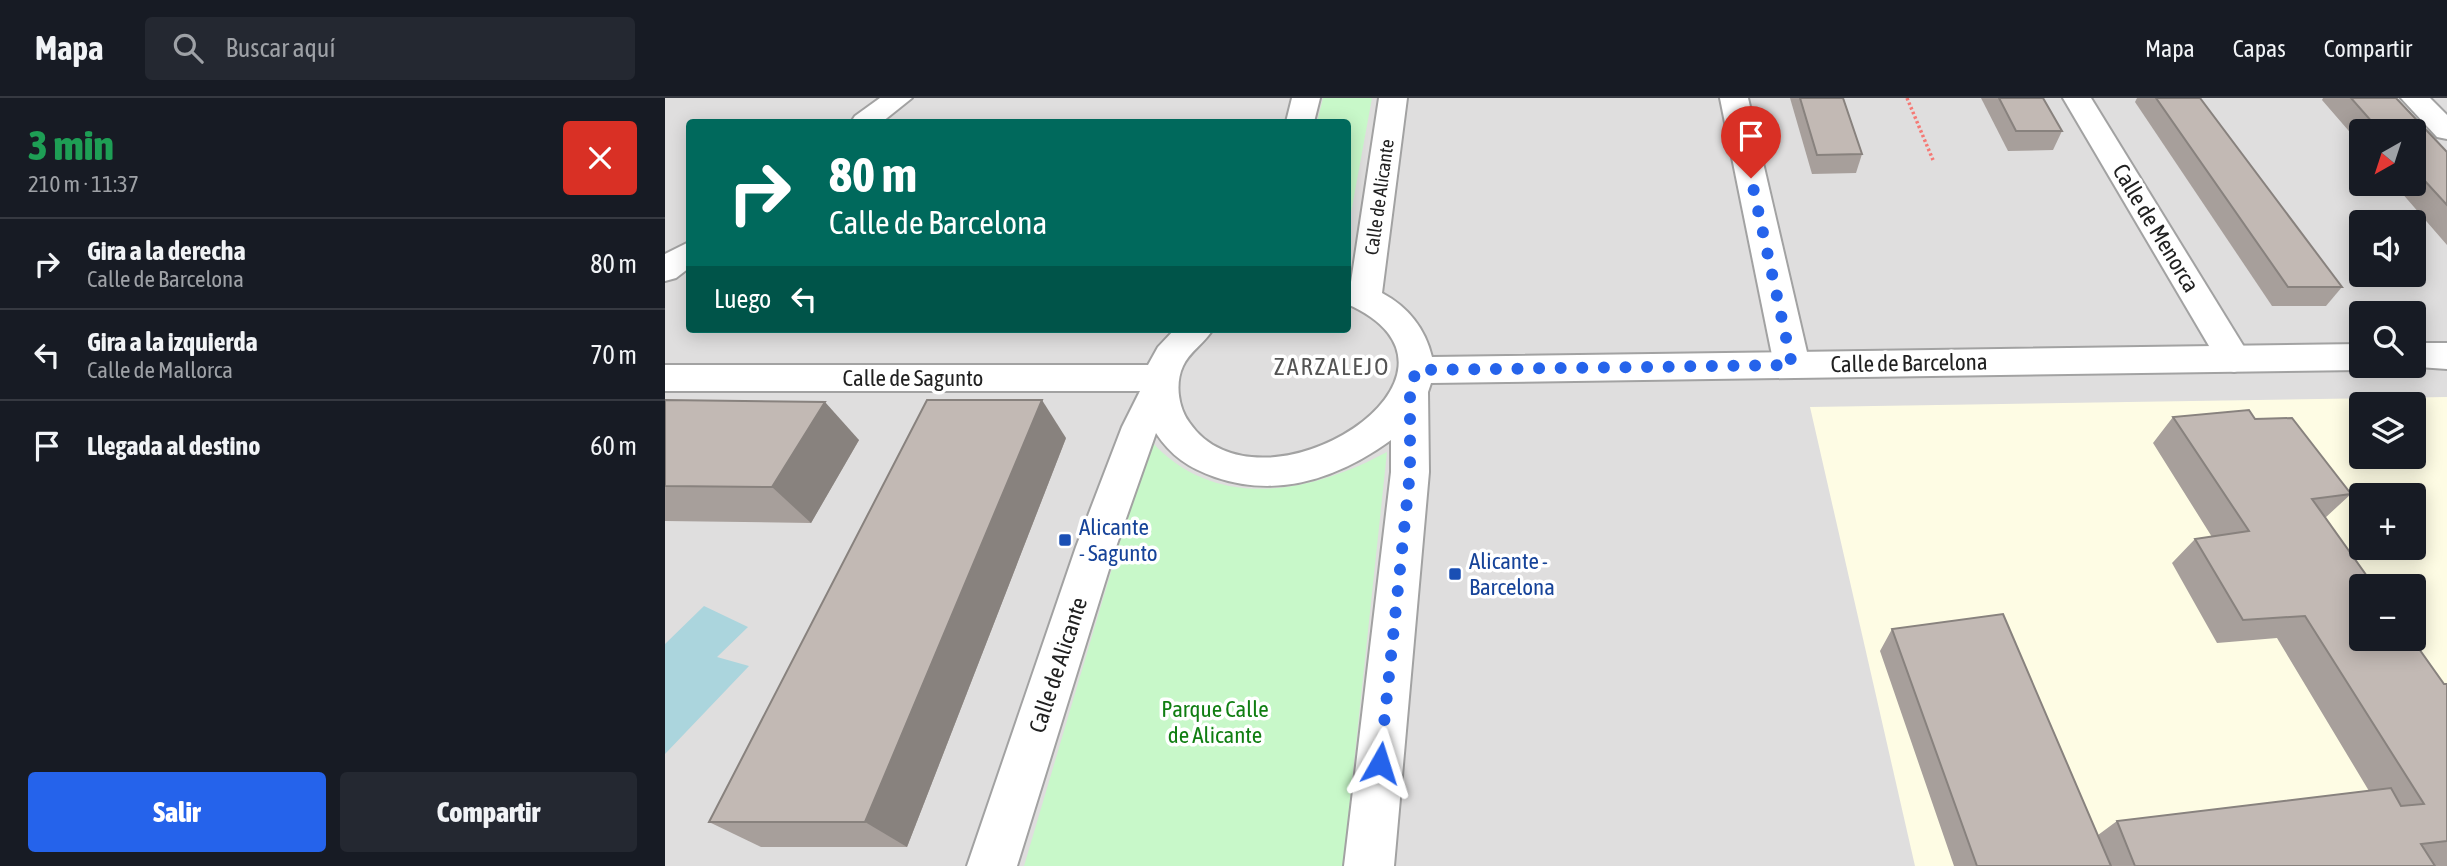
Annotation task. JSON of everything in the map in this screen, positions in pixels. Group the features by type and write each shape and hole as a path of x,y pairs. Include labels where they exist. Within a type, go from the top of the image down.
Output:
{"street":[{"path":"869,119 898,98"},
{"path":"1301,119 1306,98"},
{"name":"Calle de Alicante","path":"1356,294 1393,98"},
{"path":"1734,98 1792,365"},
{"name":"Calle de Menorca","path":"2077,98 2234,359"},
{"path":"2415,98 2447,131"},
{"path":"665,271 686,254"},
{"path":"1356,294 1394,315 1413,343 1410,472 1369,866"},
{"name":"Calle de Alicante","path":"992,866 1096,547 1140,427 1170,356 1192,333"},
{"path":"2426,356 2447,356"},
{"name":"Calle de Barcelona","path":"1413,381 1792,365 2349,357"},
{"name":"Calle de Sagunto","path":"665,378 1160,383"},
{"path":"1160,383 1165,421 1188,448 1224,466 1287,471 1335,459 1389,424 1413,381"}],"path":[{"path":"1907,98 1933,160"}],"shaded area":[{"path":"665,98 2447,98 2447,866 665,866"},
{"path":"2426,397 2447,397 2447,866 1915,866 1810,407 2349,399 2349,469 2426,469"}],"green space":[{"path":"1323,98 1372,98 1351,213 1351,119 1318,119"},
{"name":"Parque Calle de Alicante","path":"1150,440 1176,463 1204,478 1234,487 1264,489 1327,478 1387,452 1343,866 1024,866"}],"water":[{"path":"704,606 748,627 717,657 749,666 665,754 665,644"}],"building":[{"path":"1800,98 1843,98 1862,154 1817,155"},
{"path":"1999,98 2043,98 2062,131 2016,131"},
{"path":"2156,98 2200,98 2342,287 2288,287"},
{"path":"2351,98 2396,98 2416,119 2369,119"},
{"path":"2426,130 2447,152 2447,205 2426,182"},
{"path":"665,400 825,402 772,487 665,486"},
{"path":"927,400 1042,400 865,822 709,822"},
{"path":"2249,410 2255,419 2292,418 2349,491 2349,494 2312,499 2349,551 2349,560 2355,560 2365,574 2349,574 2349,651 2421,651 2444,684 2447,684 2447,841 2421,844 2435,866 2135,866 2117,821 2391,788 2401,806 2424,804 2305,616 2243,620 2195,539 2249,531 2173,417"},
{"path":"2003,614 2111,866 1977,866 1892,629"}],"place":[{"name":"Alicante - Sagunto","path":"1065,540"},
{"name":"Alicante - Barcelona","path":"1455,574"}],"district":[{"name":"ZARZALEJO","path":"1332,367"}],"route":[{"path":"1380,763 1410,472 1410,393 1416,370 1792,365 1751,178"}]}
